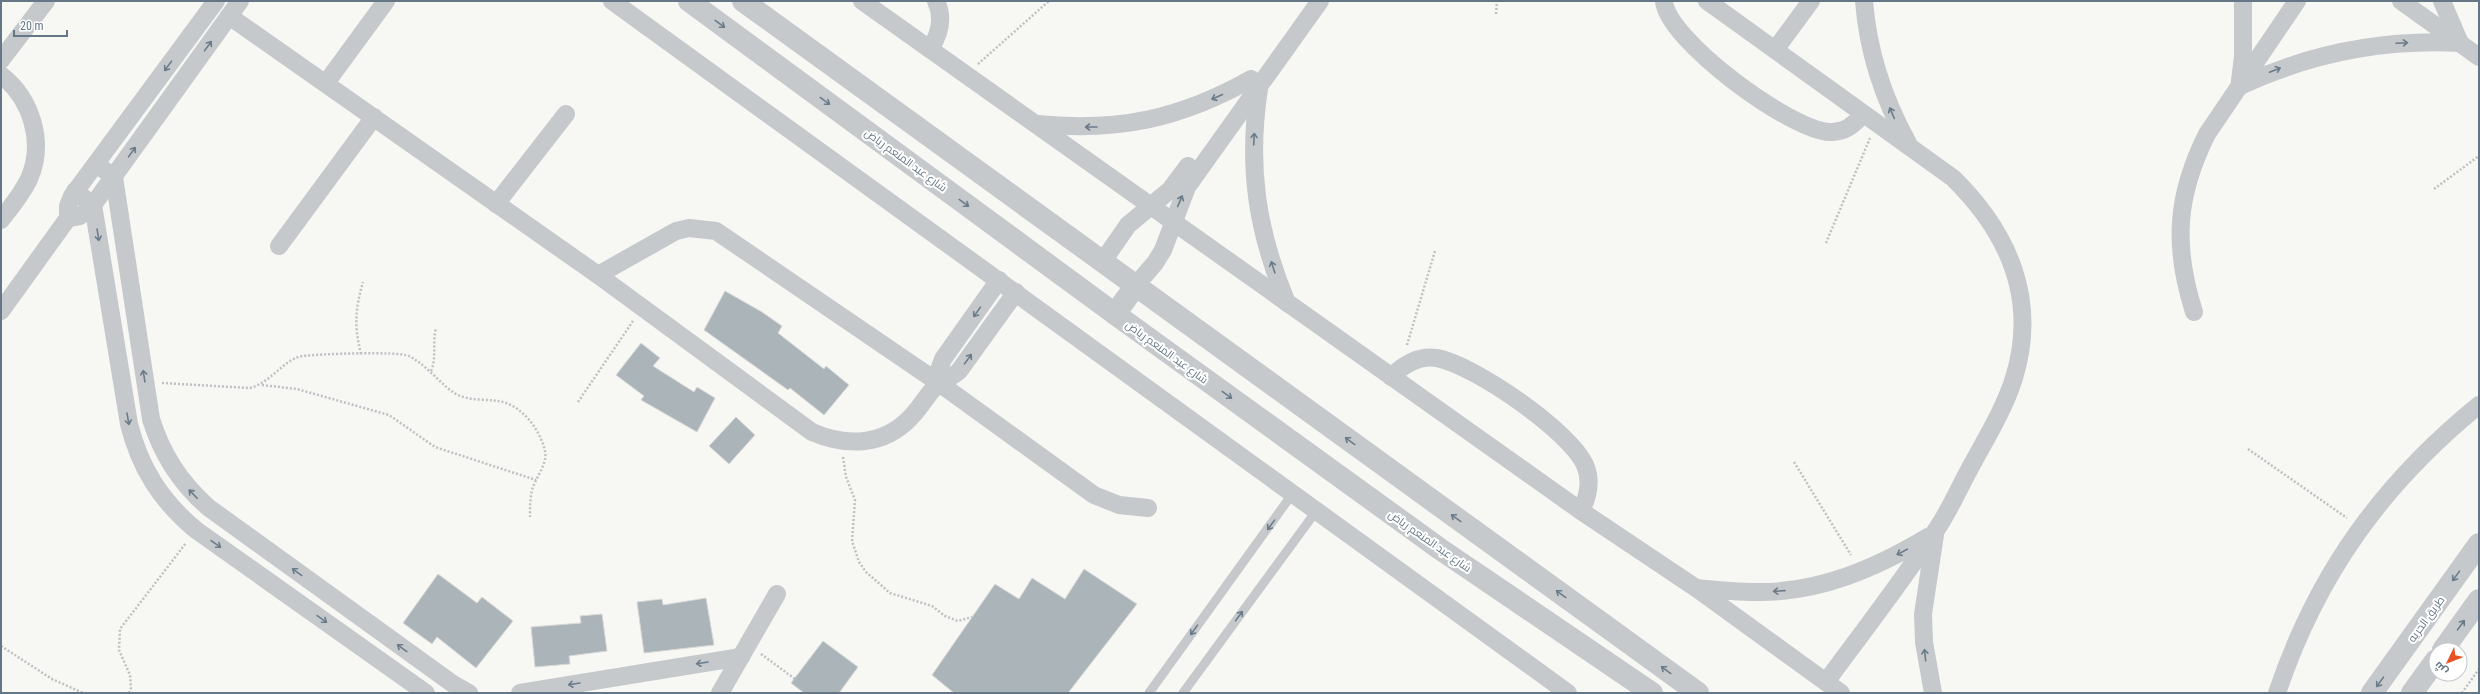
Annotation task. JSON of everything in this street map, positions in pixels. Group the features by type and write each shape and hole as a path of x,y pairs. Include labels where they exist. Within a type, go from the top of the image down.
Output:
{"street":[{"path":"1,60 46,1"},
{"path":"1,311 68,218 70,201 75,191 216,1"},
{"path":"68,218 80,216 93,205 240,1"},
{"path":"326,83 386,1"},
{"path":"612,1 1568,693"},
{"name":"شارع عبد المنعم رياض","path":"689,1 1083,291 1440,549 1652,693"},
{"path":"743,1 1698,693"},
{"path":"862,1 1287,303 1395,373 1581,512 1696,588 1841,693"},
{"path":"930,49 940,27 940,15 936,1"},
{"path":"1300,20 1307,1"},
{"path":"1083,291 1128,225 1178,180 1255,82 1300,20 1320,1"},
{"path":"1664,1 1671,21 1692,44 1714,66 1765,103 1814,128 1830,132 1849,127 1869,118"},
{"path":"1706,1 1953,178 1976,200 1994,226 2008,254 2016,276 2022,315 2020,347 2014,377 2003,406 1935,532 1826,682"},
{"path":"1771,47 1797,1"},
{"path":"1771,47 1812,1"},
{"path":"1864,1 1872,59 1882,89 1910,147"},
{"path":"2239,86 2243,56 2243,1"},
{"path":"2194,312 2181,261 2181,208 2195,158 2207,134 2297,1"},
{"path":"2401,1 2479,57"},
{"path":"2442,1 2460,43"},
{"path":"229,16 598,275 812,432 842,442 872,440 900,427 911,417 939,383 950,379 959,371 1016,292"},
{"path":"2239,86 2292,64 2347,49 2403,42 2460,43"},
{"path":"1,75 17,91 26,104 35,133 36,149 29,179 22,193 1,220"},
{"path":"1035,124 1100,127 1163,117 1255,82"},
{"path":"1115,314 1136,285 1156,263 1169,237 1173,222 1187,187 1255,82"},
{"path":"1255,82 1254,180 1265,243 1287,303"},
{"path":"496,204 566,114"},
{"path":"279,246 374,117"},
{"path":"96,164 114,177 151,419 161,448 177,475 197,498 425,664 453,684 469,693"},
{"path":"75,191 93,205 133,442 148,475 158,491 178,514 196,530 419,688 425,664"},
{"path":"598,275 676,231 689,228 716,231 728,237 939,383 1094,495 1119,505 1148,508"},
{"path":"939,383 939,370 944,359 999,280"},
{"path":"1395,373 1418,360 1438,358 1494,385 1528,408 1554,430 1578,455 1585,465 1589,489 1581,512"},
{"path":"2277,693 2289,657 2309,612 2332,568 2360,526 2389,489 2422,454 2479,405"},
{"path":"1696,588 1757,592 1810,586 1861,572 1896,555 1935,532"},
{"path":"1933,693 1924,648 1923,614 1935,532"},
{"name":"طريق الحريه","path":"2372,693 2479,544"},
{"path":"720,693 777,594"},
{"path":"2449,642 2479,600"},
{"path":"520,693 744,651"},
{"path":"2412,693 2428,671"}],"lane":[{"path":"1149,693 1293,493"},
{"path":"1183,693 1317,510"}],"path":[{"path":"966,74 1049,1"},
{"path":"1496,14 1497,1"},
{"path":"1826,243 1869,118"},
{"path":"2434,189 2479,156"},
{"path":"1395,373 1435,251"},
{"path":"361,354 356,334 356,307 363,282"},
{"path":"578,402 642,308"},
{"path":"431,371 435,358 433,339 436,328"},
{"path":"262,385 291,359 302,356 361,354 407,356 431,371 456,394 473,399 500,401 522,410 540,435 546,452 530,499 530,517"},
{"path":"145,382 250,388 262,385 297,389 389,415 435,447 536,480"},
{"path":"842,442 846,477 855,500 852,541 859,562 890,593 932,606 945,616 958,621 972,617"},
{"path":"2248,449 2360,526"},
{"path":"1794,462 1861,572"},
{"path":"129,693 131,688 130,675 119,650 120,629 196,530"},
{"path":"1,646 52,679 83,693"},
{"path":"744,651 794,679"},
{"path":"2462,693 2479,669"}],"building":[{"path":"725,291 762,312 782,326 778,333 824,369 826,366 849,385 824,415 790,388 788,390 704,330"},
{"path":"641,343 660,358 653,366 694,392 697,387 715,398 697,432 641,400 644,396 616,375"},
{"path":"736,417 755,435 729,464 709,446"},
{"path":"1084,569 1137,604 1068,693 954,693 932,675 995,584 1019,599 1032,578 1065,599"},
{"path":"438,574 477,603 482,597 513,621 476,668 437,637 432,644 403,623"},
{"path":"706,598 714,645 644,653 637,602 662,599 663,605"},
{"path":"602,614 607,651 569,656 570,664 535,667 531,627 581,623 580,616"},
{"path":"823,641 858,667 839,693 804,693 791,683"}]}
